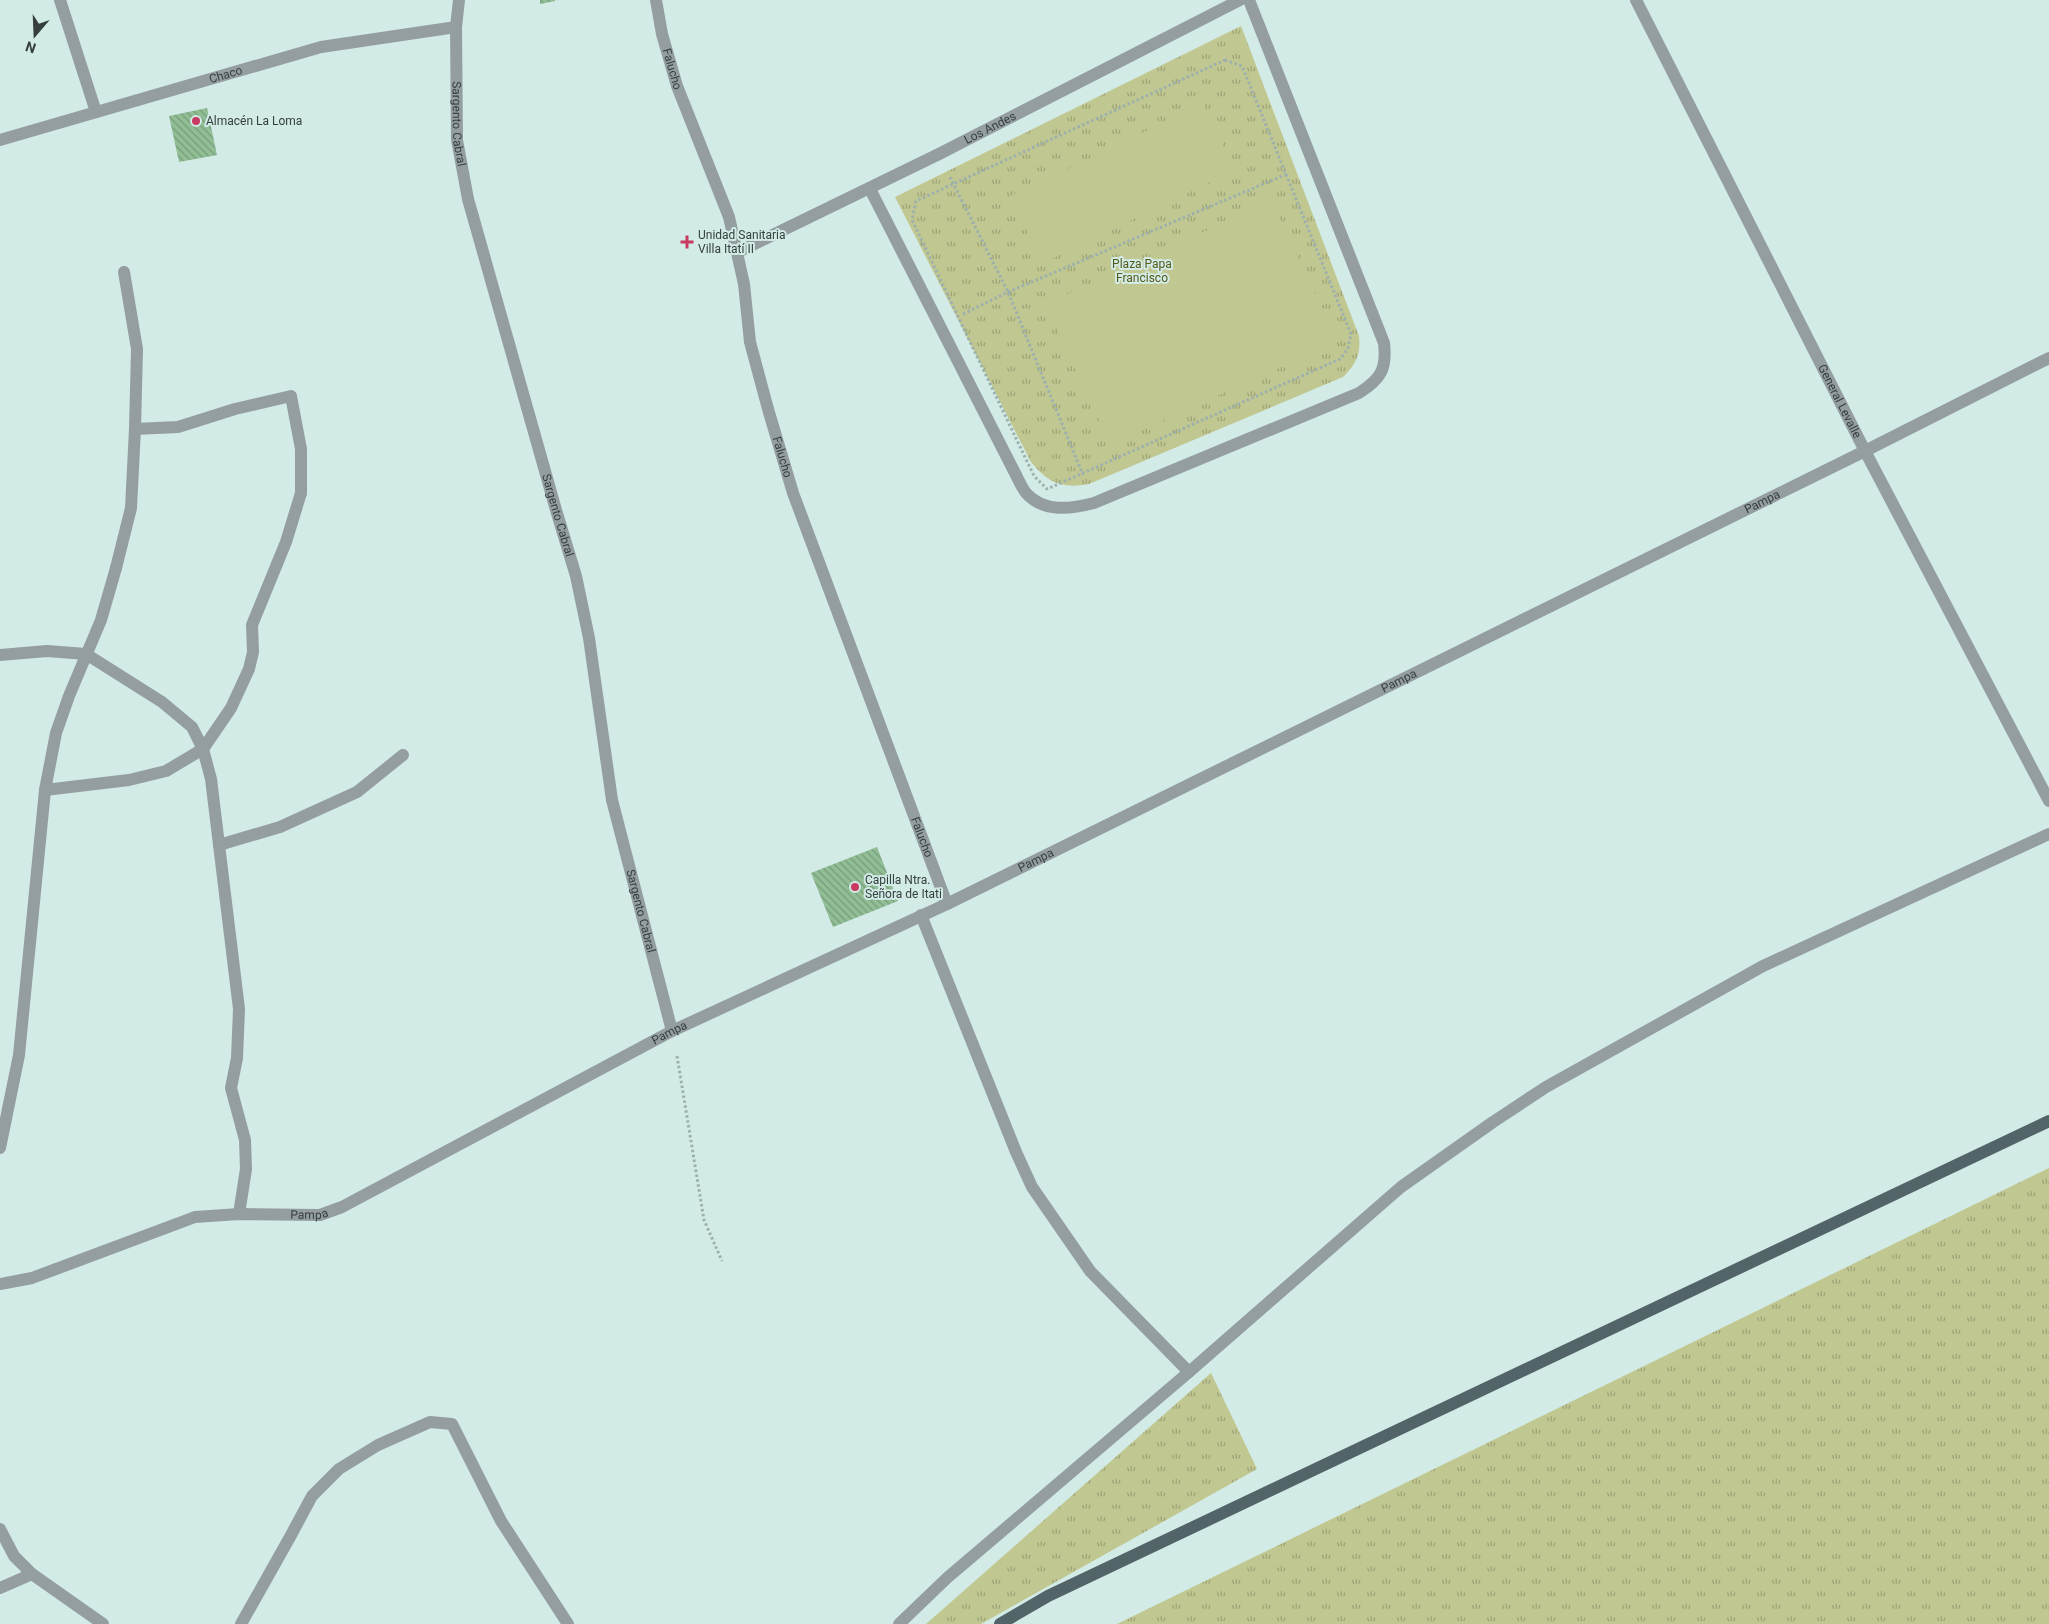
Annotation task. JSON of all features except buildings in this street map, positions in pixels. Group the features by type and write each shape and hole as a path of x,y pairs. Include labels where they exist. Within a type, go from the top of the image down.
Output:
{"main road":[{"path":"1000,1624 1048,1596 2049,1120"}],"street":[{"path":"60,0 96,112"},
{"name":"Sargento Cabral","path":"459,0 456,27 457,140 468,199 576,576 589,638 612,800 672,1031"},
{"name":"Falucho","path":"656,0 662,34 677,86 729,217 744,284 750,342 793,493 947,904"},
{"name":"Los Andes","path":"738,252 870,189 1240,0"},
{"path":"870,189 1016,475 1027,494 1045,506 1065,509 1094,503 1359,393 1372,385 1382,372 1386,358 1384,343 1249,0"},
{"name":"General Levalle","path":"1636,0 1865,451 2049,801"},
{"name":"Chaco","path":"0,140 321,46 456,27"},
{"path":"0,1148 19,1055 45,790 56,733 101,620 131,508 138,350 124,272"},
{"name":"Pampa","path":"0,1284 32,1278 195,1217 239,1214 320,1215 342,1207 672,1031 947,904 1865,451 2049,358"},
{"path":"45,790 138,778 166,771 203,748 231,708 249,669 253,652 252,625 286,542 301,493 301,449 291,396 235,409 178,427 135,429"},
{"path":"0,655 46,651 86,654 170,709 192,727 203,748 211,779 239,1009 236,1058 230,1088 245,1140 246,1169 239,1214"},
{"path":"219,845 280,826 357,792 403,755"},
{"path":"899,1624 947,1578 1189,1372 1401,1187 1493,1122 1546,1086 1764,966 2049,834"},
{"path":"921,915 1016,1152 1032,1187 1090,1271 1189,1372"},
{"path":"241,1624 312,1496 339,1469 378,1445 430,1422 452,1424 501,1521 568,1624"},
{"path":"0,1529 14,1556 32,1574 103,1624"},
{"path":"0,1588 32,1574"}],"path":[{"path":"1225,60 1242,66 1286,174 1351,334 1348,349 1340,359 1047,489 1034,476 912,220 916,201 1225,60"},
{"path":"939,154 1008,292 1094,503"},
{"path":"940,324 1008,292 1313,163"},
{"path":"672,1031 704,1220 722,1261"}],"green space":[{"name":"Plaza Papa Francisco","path":"1241,26 1359,336 1357,359 1343,377 1089,484 1071,486 1056,483 1043,475 1031,462 895,197"},
{"path":"1203,104 1235,170 1043,263 1010,196"},
{"path":"1272,201 1337,342 1110,444 1045,304"},
{"path":"2049,1168 2049,1624 1117,1624"},
{"path":"1211,1373 1257,1469 981,1624 926,1624"}],"place":[{"name":"Almacén La Loma","path":"196,121"},
{"name":"Unidad Sanitaria Villa Itatí II","path":"687,242"},
{"name":"Capilla Ntra. Señora de Itati","path":"855,887"}]}
